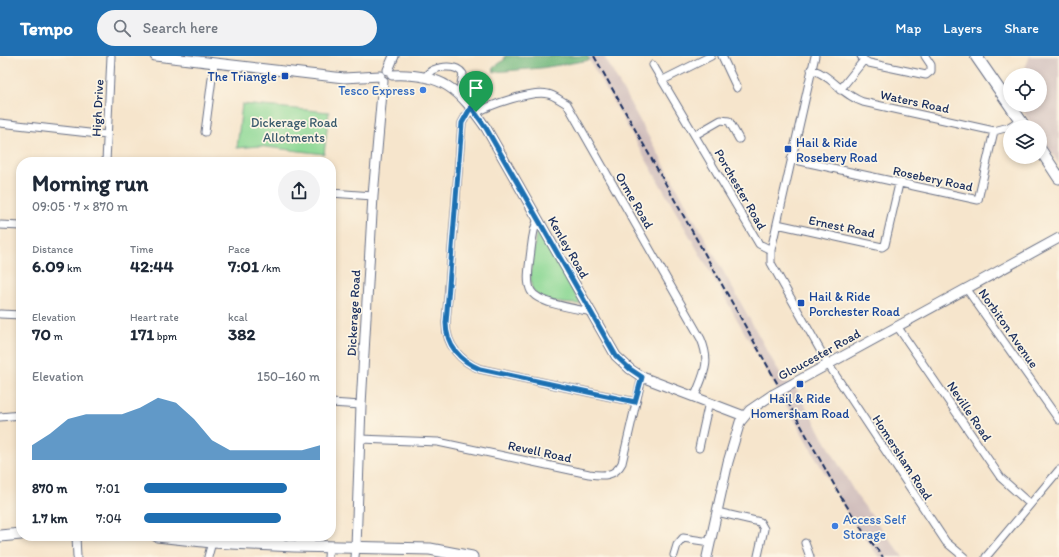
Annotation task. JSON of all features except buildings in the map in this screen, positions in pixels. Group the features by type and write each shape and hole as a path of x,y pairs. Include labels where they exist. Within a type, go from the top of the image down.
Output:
{"main road":[{"path":"976,56 1020,120"},
{"path":"1047,160 1059,178"},
{"path":"0,536 16,534"},
{"path":"224,541 329,552 430,549 472,557"}],"street":[{"name":"High Drive","path":"106,157 111,56"},
{"path":"155,56 175,57 344,78 382,78 389,81 394,56"},
{"path":"663,80 711,56"},
{"path":"722,56 737,88"},
{"path":"815,56 771,250 771,263 828,364"},
{"path":"840,90 863,58 926,75 931,71 931,65 925,56"},
{"path":"205,132 214,63"},
{"name":"Porchester Road","path":"653,65 759,244 771,250"},
{"path":"426,76 429,72 434,70 451,67 459,69 463,74 459,94"},
{"name":"Waters Road","path":"812,69 824,75 840,90 854,99 994,131"},
{"name":"Kenley Road","path":"390,73 426,76 443,83 459,94 473,110 538,219 616,356 630,369 642,377 744,416"},
{"name":"Dickerage Road","path":"356,552 360,439 373,196 382,78"},
{"name":"Orme Road","path":"473,110 491,104 534,95 547,94 567,104 707,352 707,362 695,396"},
{"path":"473,110 462,123 460,139 446,323 448,338 451,345 465,362 480,369 635,402"},
{"path":"695,135 721,120 725,120 729,121 739,139"},
{"path":"0,123 108,135"},
{"path":"994,131 1003,129"},
{"name":"Rosebery Road","path":"791,160 978,200 994,131"},
{"name":"Ernest Road","path":"777,224 882,247 886,245 899,184"},
{"path":"336,193 373,196"},
{"path":"538,219 533,228 528,283 532,292 541,299 592,312"},
{"path":"0,225 16,226"},
{"name":"Gloucester Road","path":"707,557 732,444 744,416 761,402 794,382 1059,238"},
{"name":"Norbiton Avenue","path":"966,288 1059,420"},
{"path":"0,314 16,315"},
{"name":"Neville Road","path":"897,326 1001,478 1030,504"},
{"name":"Homersham Road","path":"828,364 946,542 964,557"},
{"name":"Revell Road","path":"360,439 438,442 603,476 615,472 622,463 642,377"},
{"path":"698,448 709,402"},
{"path":"336,403 362,405"},
{"path":"0,417 16,415"},
{"path":"986,557 1059,470"},
{"path":"717,512 756,520 762,525 763,534 758,556"},
{"path":"674,555 680,536 710,542"},
{"path":"76,541 77,557"},
{"path":"208,557 215,541"},
{"path":"805,543 810,557"}],"shaded area":[{"path":"587,56 604,56 784,381 795,387 856,495 903,557 879,557 852,521"},
{"path":"1030,56 1059,56 1059,164 1047,146 1047,120 1029,120 1024,112 1047,112 1047,68 1025,68"}],"green space":[{"path":"505,56 587,56 590,60 541,68 494,72 493,68 504,60"},
{"name":"Dickerage Road Allotments","path":"242,104 329,112 324,154 258,146 237,148"},
{"path":"537,229 581,304 562,303 548,300 537,295 533,291 531,286 531,270"}],"railway":[{"path":"594,56 841,497 863,531 883,557"}],"place":[{"name":"The Triangle","path":"285,76"},
{"name":"Tesco Express","path":"423,90"},
{"name":"Hail & Ride Rosebery Road","path":"788,149"},
{"name":"Hail & Ride Porchester Road","path":"801,303"},
{"name":"Hail & Ride Homersham Road","path":"800,384"},
{"name":"Access Self Storage","path":"835,526"}],"route":[{"path":"471,107 476,112 616,356 630,369 642,377 639,383 635,402 489,372 465,362 451,345 446,330 446,323 462,123 471,107"}]}
